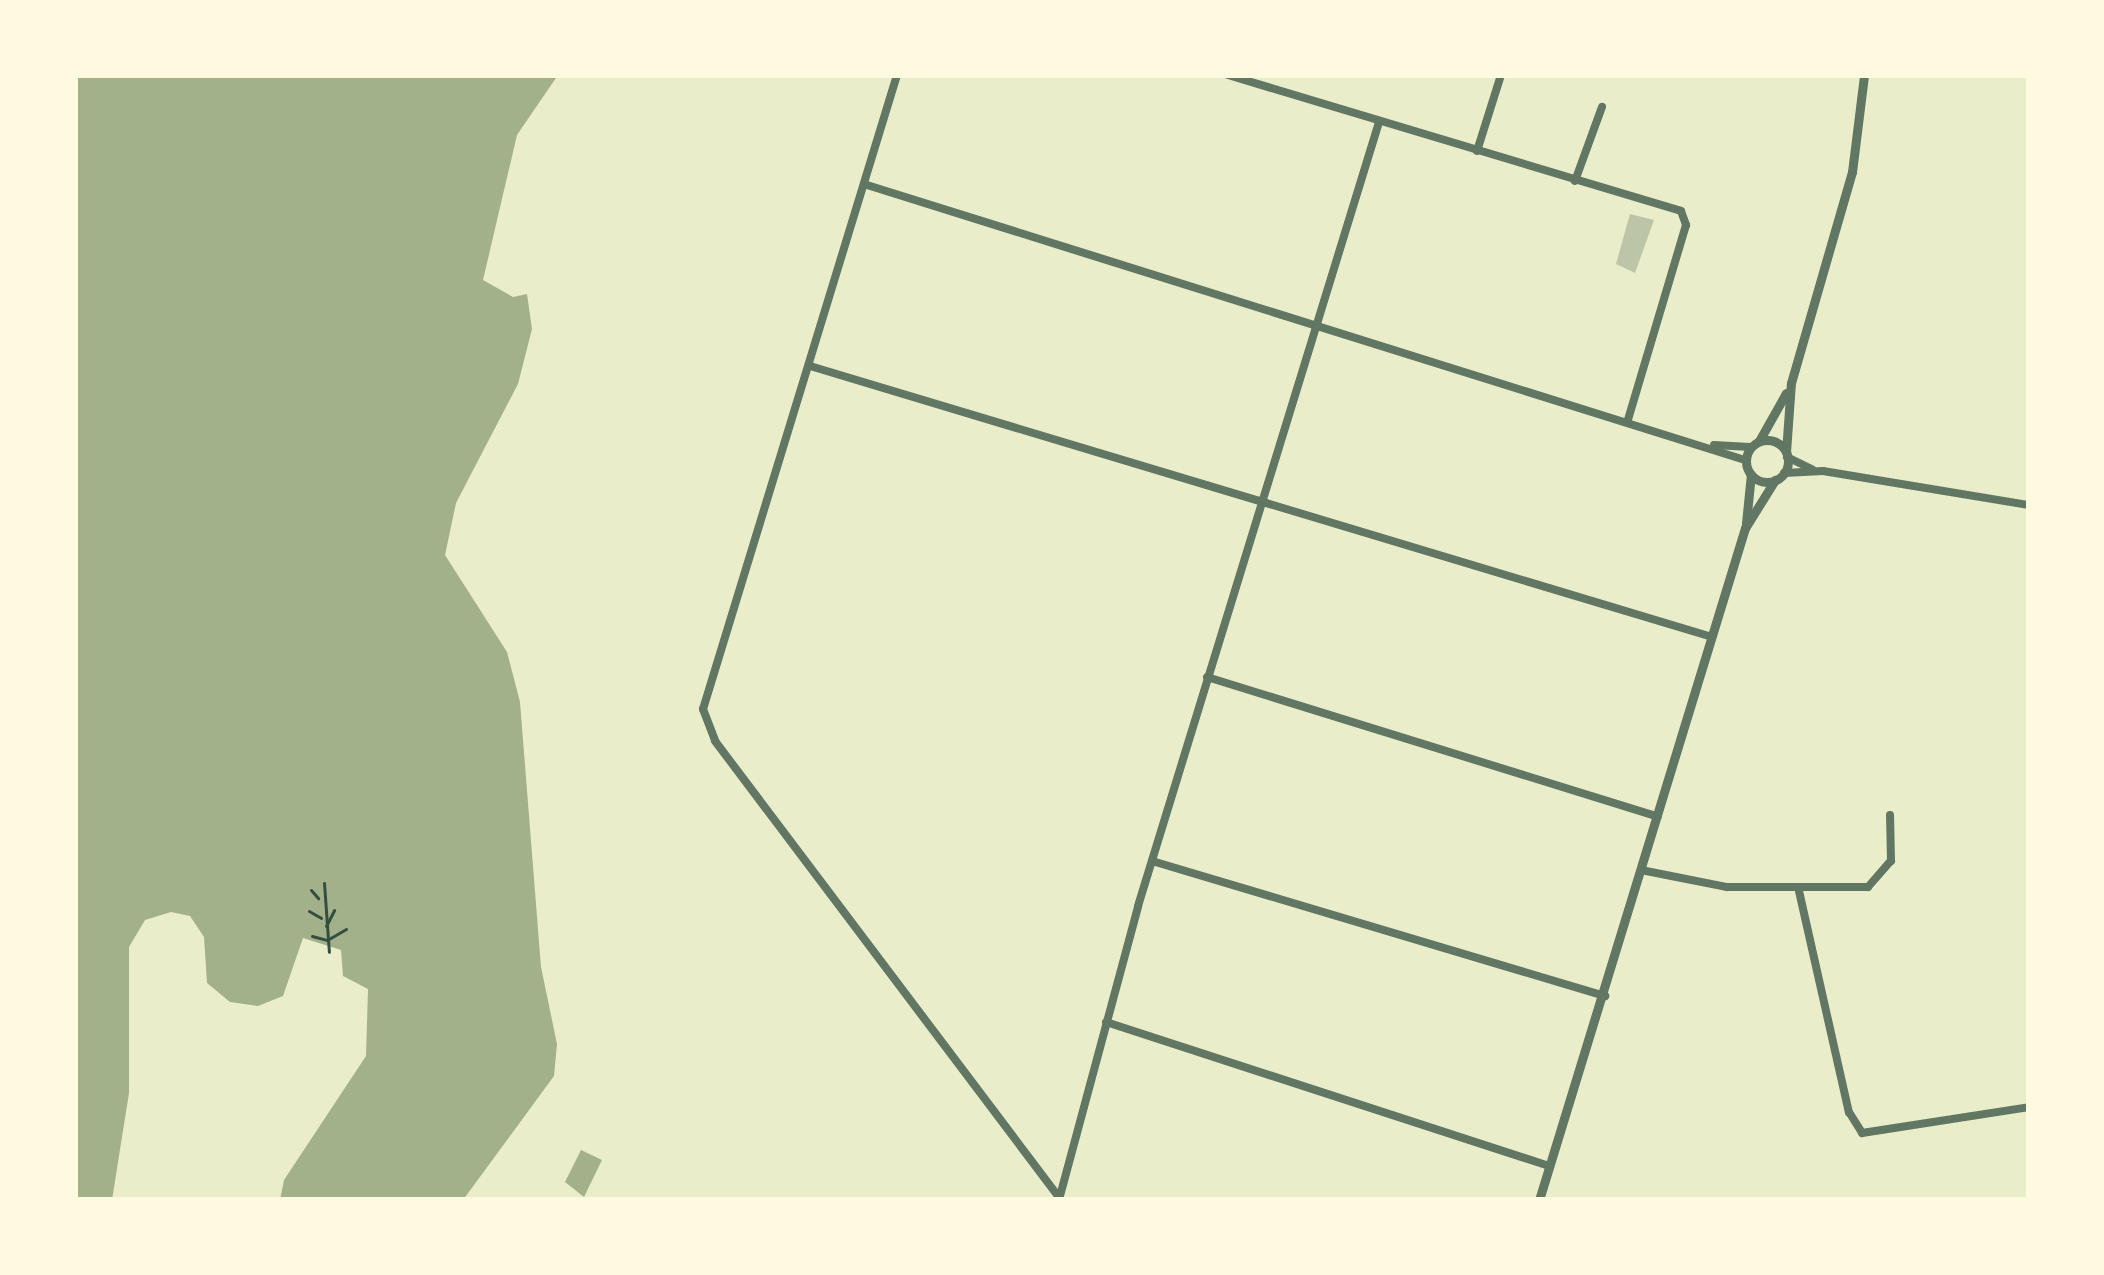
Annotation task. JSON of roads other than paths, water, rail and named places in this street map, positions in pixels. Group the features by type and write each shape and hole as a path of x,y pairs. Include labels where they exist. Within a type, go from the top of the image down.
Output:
{"street":[{"path":"897,75 867,185 705,698 705,723 1064,1199"},
{"path":"1228,75 1685,217 1628,418"},
{"path":"1477,151 1501,75"},
{"path":"1745,528 1780,477 1790,383 1852,172 1864,75"},
{"path":"1575,181 1602,107"},
{"path":"1064,1199 1106,1022 1152,861 1379,122"},
{"path":"867,185 1628,418 1745,460 1751,474 1745,528 1605,996 1538,1200"},
{"path":"810,366 1712,637"},
{"path":"1745,460 1790,383"},
{"path":"1707,444 1754,445 1786,454 1813,470"},
{"path":"1751,474 1780,477 1813,470 2029,505"},
{"path":"1208,677 1658,817"},
{"path":"1641,870 1799,891 1868,887 1891,861 1891,815"},
{"path":"1152,861 1605,996"},
{"path":"1799,891 1849,1112 1862,1133 2029,1107"},
{"path":"1106,1022 1550,1166"}]}
